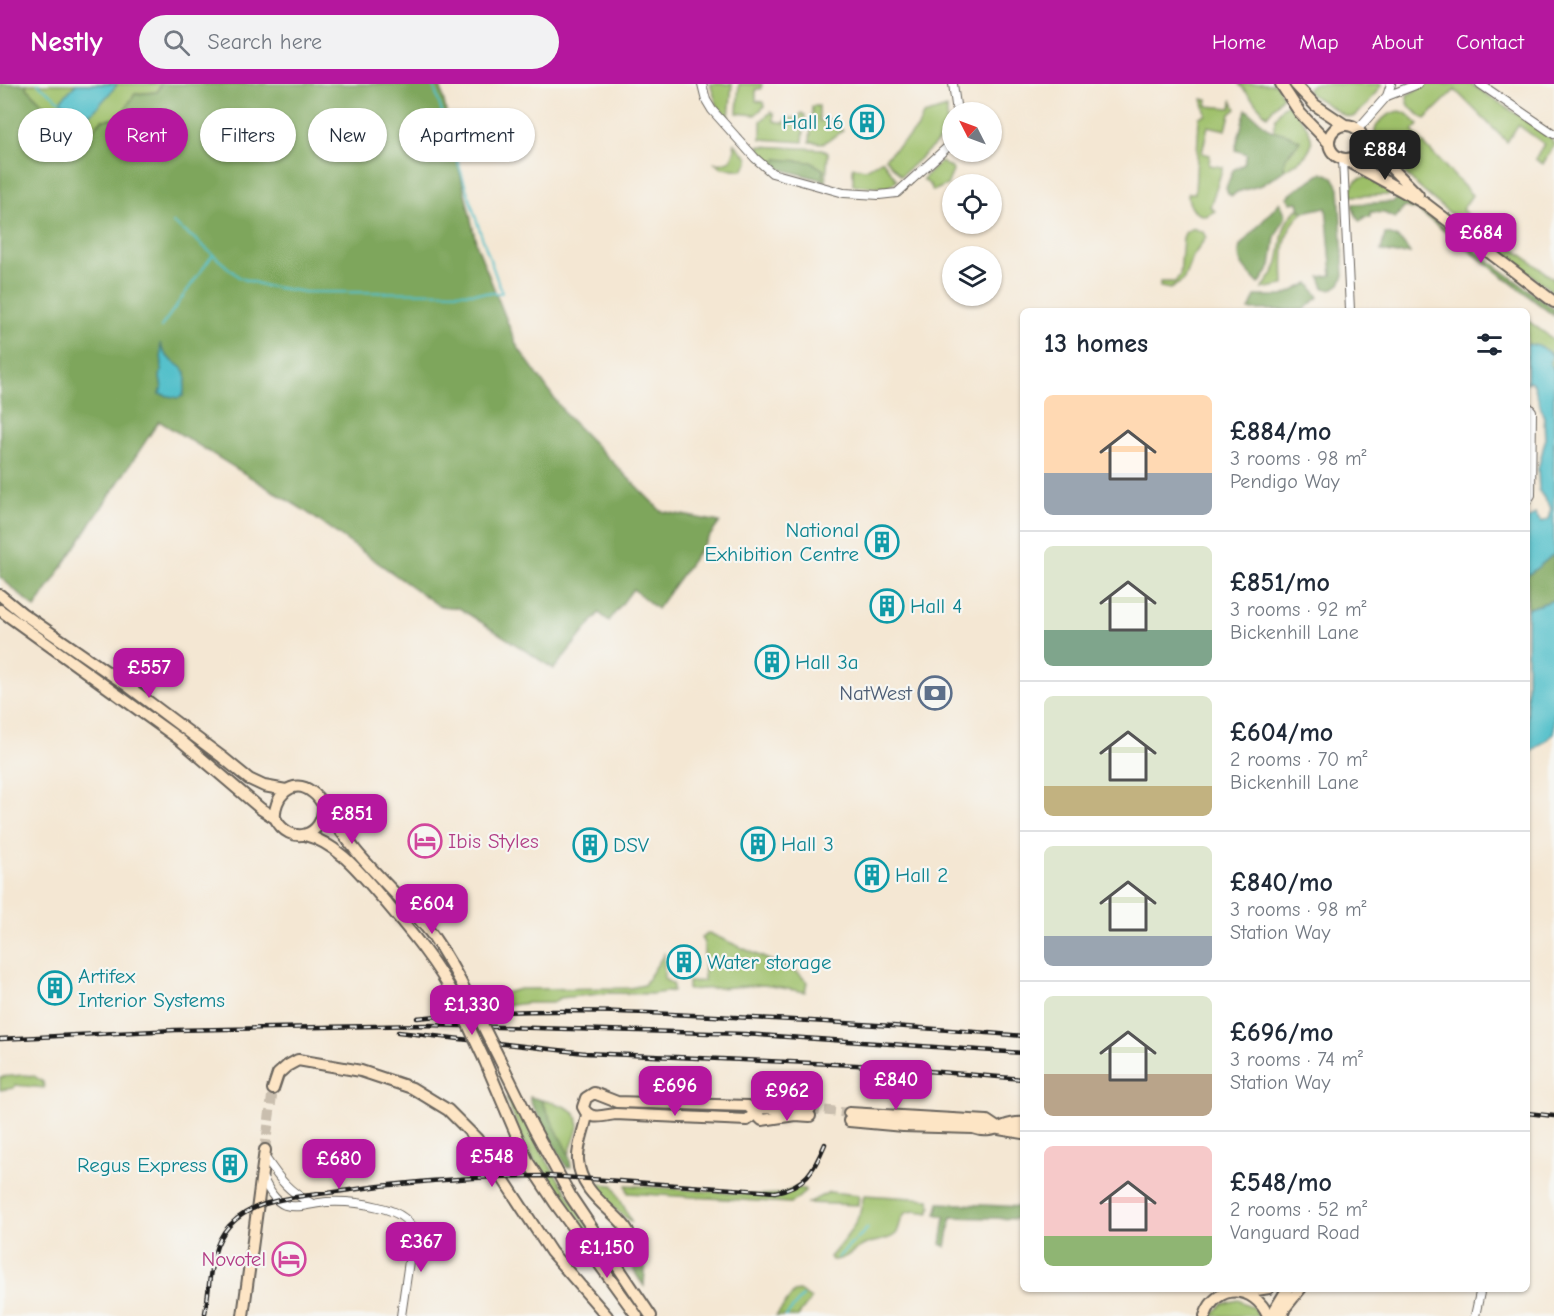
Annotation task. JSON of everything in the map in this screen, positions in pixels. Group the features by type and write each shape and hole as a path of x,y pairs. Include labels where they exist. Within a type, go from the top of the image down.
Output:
{"street":[{"path":"702,84 706,100 712,110 763,166 780,176 830,191 879,195 897,193 942,152"},
{"path":"953,84 956,102"},
{"path":"1281,84 1300,113 1329,143 1332,152 1426,204 1554,302"},
{"path":"1296,84 1314,105 1361,134 1426,204"},
{"path":"1361,134 1387,96 1391,84"},
{"path":"1387,96 1418,84"},
{"path":"1480,84 1554,134"},
{"path":"1329,143 1332,133 1345,125"},
{"path":"1345,160 1352,159 1360,153 1364,144 1361,134"},
{"path":"1345,160 1350,308"},
{"path":"1530,409 1532,411 1530,496"},
{"path":"0,595 22,613 129,687 249,779 264,786 286,790 299,787 308,789 319,798 358,853 431,934 456,970 546,1153 588,1224 651,1316"},
{"path":"0,610 179,739 261,809 275,818 286,831 324,842 351,864 417,938 444,976 458,1000 528,1162 637,1316"},
{"path":"275,818 276,802 286,790"},
{"path":"302,835 314,830 321,821 323,805"},
{"path":"273,1089 278,1074 286,1066 298,1060 361,1071 412,1088 448,1110 477,1139 550,1252 607,1316"},
{"path":"756,1114 748,1106 617,1102 606,1099 599,1093 589,1095 583,1101 582,1107 587,1114 594,1117 615,1114 747,1120 756,1114 762,1108 810,1112"},
{"path":"601,1116 606,1110 606,1099"},
{"path":"587,1114 578,1160 582,1178 592,1194 628,1228 632,1236 631,1244 624,1251 612,1250 588,1224"},
{"path":"849,1117 903,1126 973,1128 984,1132 1012,1123 1020,1123"},
{"path":"999,1129 1020,1132"},
{"path":"243,1316 265,1153"},
{"path":"265,1153 282,1184 297,1196 311,1203"},
{"path":"262,1177 272,1196 285,1204 299,1207 311,1203 338,1202 385,1209 400,1214 409,1221 412,1228 401,1316"},
{"path":"1204,1316 1218,1297 1232,1292"},
{"path":"1244,1292 1257,1300 1270,1316 1285,1292"},
{"path":"1282,1316 1285,1308 1298,1292"},
{"path":"1475,1316 1480,1292"}],"green space":[{"path":"0,84 27,84 26,87 47,108 18,108 18,162 93,162 93,129 105,120 105,162 188,162 188,108 126,108 135,94 157,92 161,84 440,84 445,108 399,108 399,162 458,162 477,246 517,346 566,415 661,511 720,522 657,609 633,589 609,621 599,613 554,669 459,608 439,606 302,509 159,421 35,608 0,577"},
{"path":"27,84 161,84 157,92 135,94 126,108 105,108 105,120 93,129 93,108 47,108 26,87"},
{"path":"710,84 732,84 729,118 718,107"},
{"path":"739,84 762,84 761,89 756,89 756,101 763,102 765,106 755,115 737,113"},
{"path":"1239,84 1276,84 1283,96 1267,116"},
{"path":"1313,84 1382,84 1368,104 1353,117 1345,116 1310,94 1306,89"},
{"path":"1427,84 1471,84 1550,136 1554,145 1543,164 1535,159 1544,144 1518,125 1507,142 1455,90 1425,119 1410,106 1407,95"},
{"path":"1202,99 1207,100 1207,106 1231,108 1232,101 1236,109 1230,114 1226,130 1208,126 1202,153 1210,155 1209,165 1223,167 1210,207 1215,211 1206,216 1192,209 1188,193 1195,193 1199,117 1206,115"},
{"path":"1288,103 1310,132 1311,146 1306,155 1285,170 1284,160 1294,149 1274,132 1274,127 1279,112"},
{"path":"812,106 819,106 819,121 831,120 843,131 824,143 810,142"},
{"path":"942,109 942,138 901,176 885,158 917,129 923,115"},
{"path":"1246,109 1270,130 1287,134 1300,141 1286,158 1285,170 1262,185 1237,192 1232,196 1228,194 1226,188 1233,170 1244,164 1247,154 1235,150"},
{"path":"1400,111 1406,113 1419,125 1412,131 1472,195 1462,210 1554,279 1554,293 1438,203 1408,177 1384,151 1376,139 1378,124 1390,114"},
{"path":"771,112 774,114 774,121 785,123 786,118 799,118 801,113 805,115 803,142 761,139 761,121"},
{"path":"734,143 748,158 748,163 742,170 722,168 713,162 720,164 731,160 735,149"},
{"path":"758,146 822,149 828,153 826,182 823,180 824,170 777,159 776,166 768,160"},
{"path":"777,159 811,162 824,170 823,180 780,169 776,166"},
{"path":"882,160 897,180 887,188 853,185 853,167 866,169"},
{"path":"941,161 953,171 952,174 942,174 942,187 933,191 923,179"},
{"path":"1322,173 1333,178 1339,188 1344,275 1340,284 1331,290 1324,288 1320,277 1332,275 1326,207 1304,212 1300,210 1298,202 1291,203 1287,197"},
{"path":"1366,177 1391,189 1388,195 1351,196 1354,183"},
{"path":"1398,193 1554,309 1554,316 1417,210 1405,207 1395,218 1384,213 1370,212 1370,217 1363,217 1363,220 1359,221 1352,207 1353,204 1393,202"},
{"path":"1280,202 1286,216 1275,237 1271,267 1259,284 1241,262 1240,246"},
{"path":"1300,208 1304,212 1291,227 1285,245 1284,285 1262,289 1277,265 1285,226 1293,213"},
{"path":"1192,228 1203,232 1206,237 1192,258 1183,281 1170,289 1160,287 1160,282 1175,282 1180,275 1183,238 1185,233"},
{"path":"1385,234 1400,240 1410,253 1397,254 1381,251"},
{"path":"1309,283 1319,297 1305,308 1250,308 1255,296 1283,296"},
{"path":"1530,322 1554,340 1554,370 1550,364 1552,354 1534,345 1530,346"},
{"path":"1554,554 1554,600 1530,608 1530,574"},
{"path":"709,933 798,973 807,982 805,992 764,985 688,990 688,982 704,981 704,943 701,938"},
{"path":"664,954 664,979 673,984 673,991 651,994 609,993 560,998 552,1003 528,1003 487,1008 485,998 520,989 630,988 644,985"},
{"path":"34,1076 43,1082 44,1088 15,1085 14,1088 0,1090 0,1077"},
{"path":"530,1097 541,1100 569,1155 571,1167 567,1168 530,1101"},
{"path":"506,1098 512,1098 545,1158 647,1316 643,1316 550,1188 526,1147"},
{"path":"541,1100 566,1107 575,1114 578,1126 569,1155"},
{"path":"591,1183 613,1185 632,1223 597,1194"},
{"path":"626,1185 755,1195 782,1194 795,1188 805,1189 805,1192 789,1203 628,1193"},
{"path":"829,1192 859,1195 858,1205 808,1203"},
{"path":"864,1195 929,1199 931,1207 929,1213 914,1211 906,1213 902,1217 898,1232 893,1236 865,1245 842,1258 832,1260 830,1257 856,1222"},
{"path":"939,1203 1020,1207 1020,1219 951,1217 946,1247 941,1244 945,1217 936,1214"},
{"path":"637,1235 646,1254 644,1286 632,1262"},
{"path":"799,1291 811,1299 798,1316 776,1316 794,1292"},
{"path":"1238,1300 1253,1307 1259,1316 1212,1316 1222,1304"}],"water":[{"path":"76,84 117,85 93,112 93,108 67,108 60,101"},
{"path":"160,343 167,356 186,372 183,396 178,398 159,394 162,388"},
{"path":"1530,344 1542,347 1552,355 1550,364 1554,370 1554,554 1530,574 1530,518 1535,514 1541,522 1548,520 1551,508 1539,491 1538,469 1545,441 1544,418 1534,385 1530,381"},
{"path":"1554,600 1554,734 1530,753 1530,608"}],"waterway":[{"path":"38,84 60,101"},
{"path":"173,223 240,278 266,286 305,292 502,293 433,84"},
{"path":"161,327 212,256"},
{"path":"837,1258 868,1228"},
{"path":"786,1316 803,1296"}],"tunnel":[{"path":"265,1150 273,1089"},
{"path":"810,1109 849,1113"}],"railway":[{"path":"417,1018 528,1011 677,1014 1020,1036"},
{"path":"0,1039 175,1030 427,1025 744,1034 1020,1053"},
{"path":"398,1032 585,1053 856,1065 1020,1079"},
{"path":"1530,1113 1554,1116"},
{"path":"205,1313 211,1267 222,1235 243,1214 272,1202 388,1185 521,1176 775,1192 802,1181 813,1169 825,1144"}],"place":[{"name":"Hall 16","path":"867,122"},
{"name":"National Exhibition Centre","path":"882,542"},
{"name":"Hall 4","path":"887,606"},
{"name":"Hall 3a","path":"772,662"},
{"name":"NatWest","path":"935,693"},
{"name":"Ibis Styles","path":"425,841"},
{"name":"Hall 3","path":"758,844"},
{"name":"DSV","path":"590,845"},
{"name":"Hall 2","path":"872,875"},
{"name":"Water storage","path":"684,962"},
{"name":"Artifex Interior Systems","path":"55,988"},
{"name":"Regus Express","path":"230,1165"},
{"name":"Novotel","path":"289,1259"}]}
